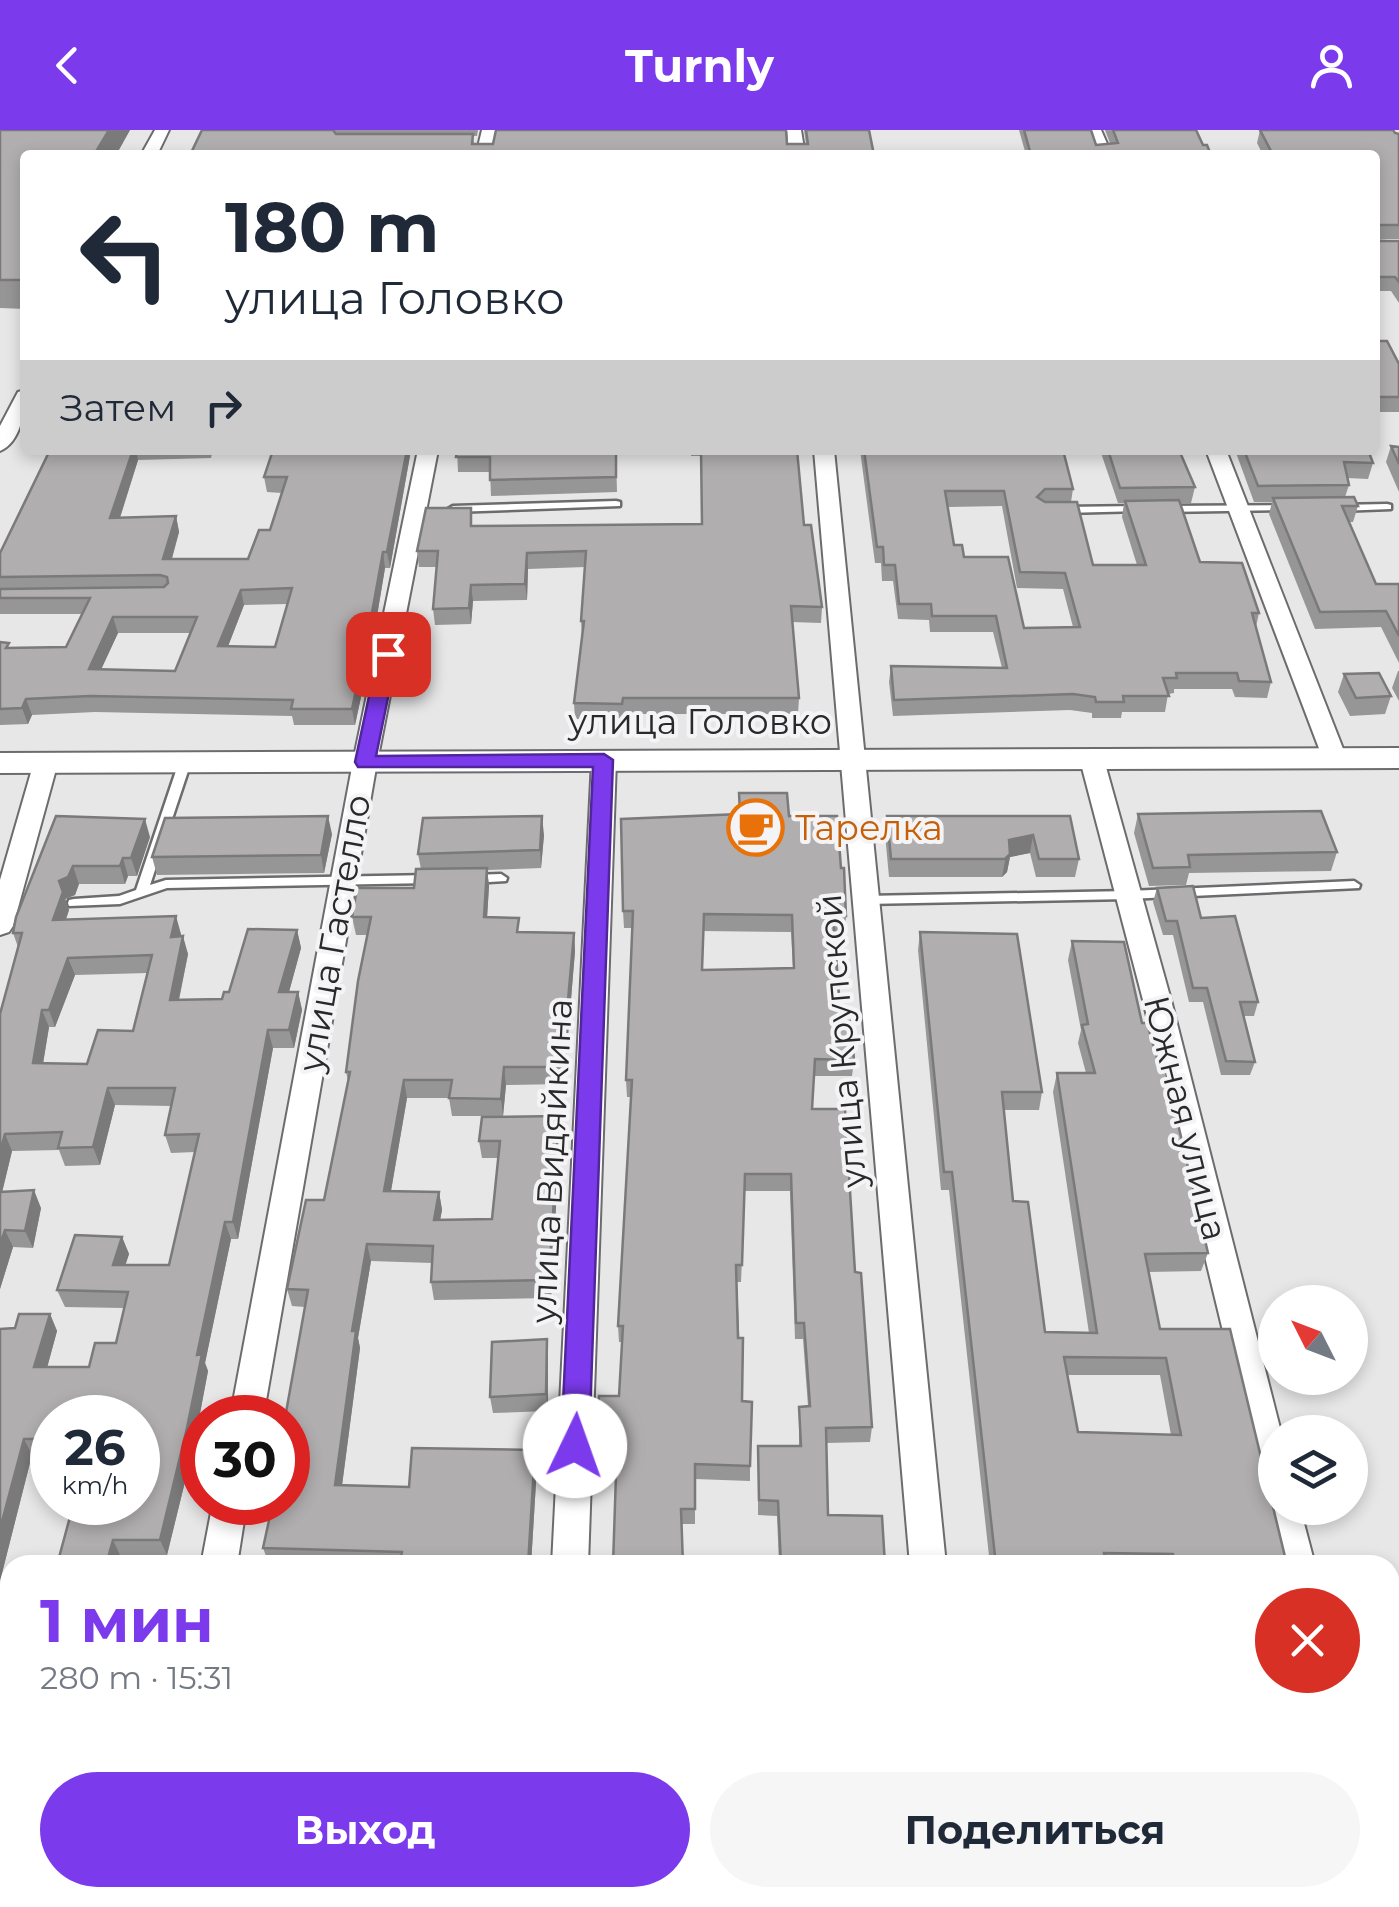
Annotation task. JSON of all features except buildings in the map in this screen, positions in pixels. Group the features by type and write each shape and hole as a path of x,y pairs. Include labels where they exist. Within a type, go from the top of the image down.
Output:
{"street":[{"path":"0,446 20,409"},
{"name":"улица Гастелло","path":"250,1395 365,762 427,455"},
{"name":"улица Крупской","path":"824,455 927,1555"},
{"path":"1218,455 1334,759"},
{"name":"улица Головко","path":"0,763 1399,758"},
{"name":"улица Видяйкина","path":"570,1555 604,760"},
{"name":"Южная улица","path":"1092,760 1260,1415"},
{"path":"0,926 46,762"},
{"path":"220,1555 226,1525"},
{"path":"1287,1525 1295,1555"}],"lane":[{"path":"469,142 487,142"},
{"path":"417,510 616,504"},
{"path":"1331,508 1387,507"},
{"path":"1044,511 1294,508"},
{"path":"141,893 185,762"},
{"path":"462,879 501,878"},
{"path":"74,904 120,900 166,884 442,879"},
{"path":"866,900 1128,895 1354,885"}],"place":[{"name":"Тарелка","path":"756,827"}],"route":[{"path":"388,654 365,762 604,760 575,1446"}]}
